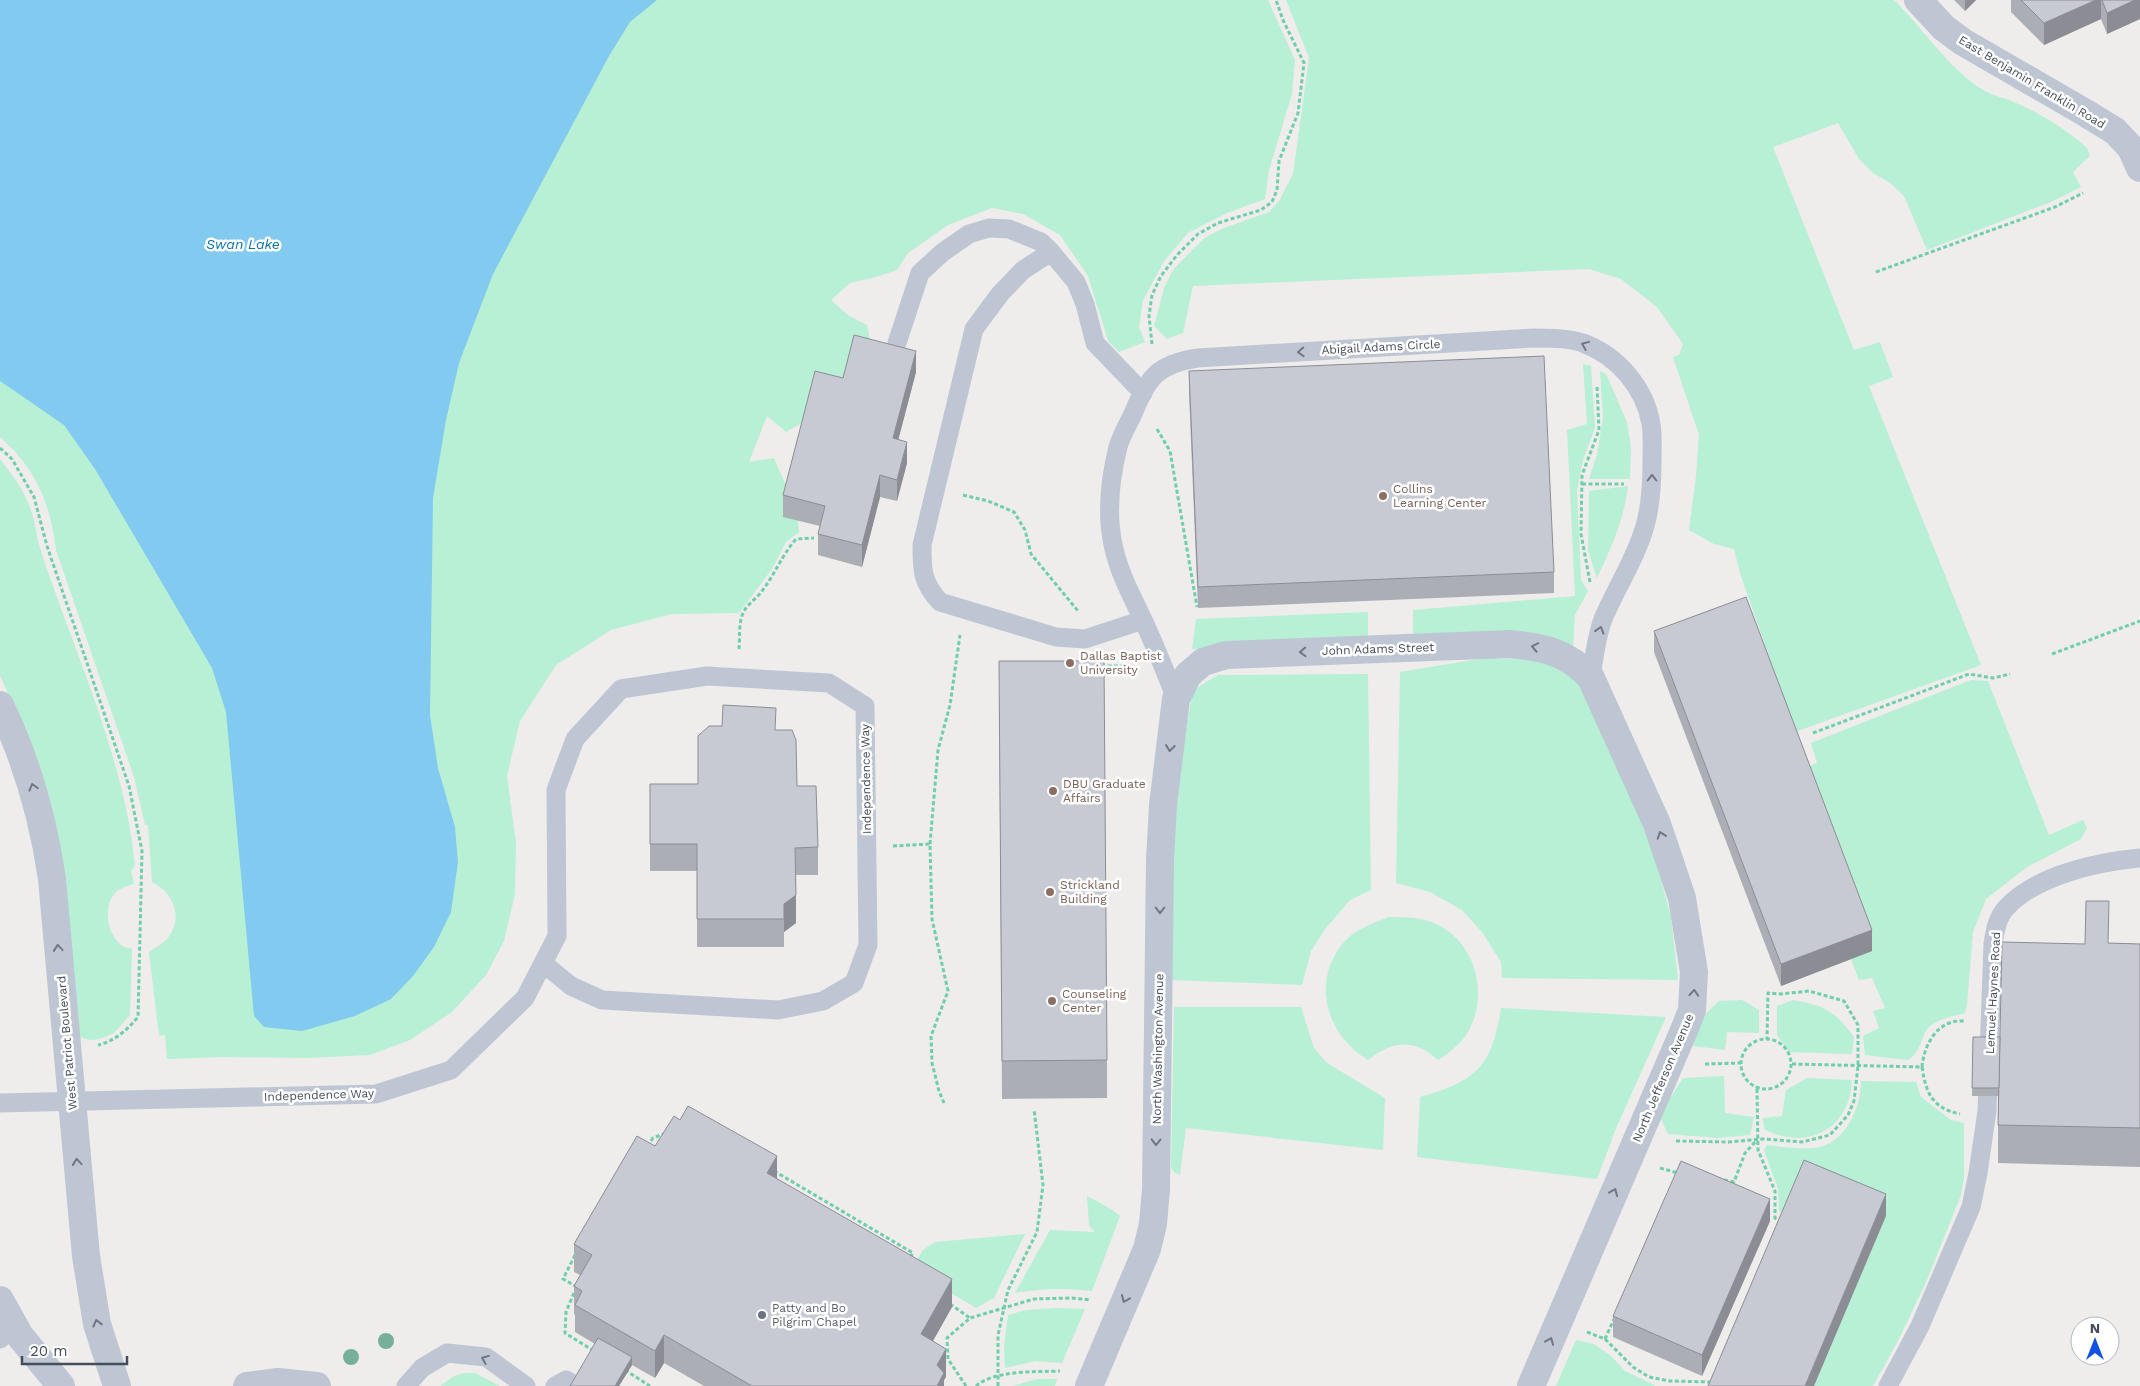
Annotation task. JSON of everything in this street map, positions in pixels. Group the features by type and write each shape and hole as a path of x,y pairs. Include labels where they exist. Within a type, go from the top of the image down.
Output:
{"street":[{"name":"East Benjamin Franklin Road","path":"1918,0 1944,28 1963,42 2115,132 2131,148 2140,168"},
{"name":"John Adams Street","path":"1176,699 1188,675 1204,662 1226,655 1509,644 1534,646 1562,654 1579,665 1591,678"},
{"name":"North Jefferson Avenue","path":"1531,1386 1681,1037 1692,1010 1694,994 1694,972 1682,898 1657,824 1591,678"},
{"name":"North Washington Avenue","path":"1089,1386 1147,1249 1153,1224 1156,1189 1160,860 1176,699"},
{"name":"West Patriot Boulevard","path":"0,705 28,770 47,844 92,1297 96,1324 117,1386"},
{"path":"0,1300 7,1332 32,1352 61,1386"},
{"path":"246,1386 278,1382 317,1386"}],"lane":[{"path":"897,343 920,273 943,252 969,234 989,228 1009,229 1041,242 1076,282 1085,304 1095,343 1139,400"},
{"path":"1051,252 1023,270 1000,294 974,329 922,545 922,570 927,588 940,602 1056,637 1085,639 1143,620"},
{"name":"Abigail Adams Circle","path":"1161,368 1180,361 1198,358 1534,338 1557,338 1583,343 1607,356 1628,374 1643,398 1651,424 1652,483 1645,525 1634,556 1603,620 1595,646 1591,678"},
{"path":"1161,368 1148,383 1119,446 1113,478 1110,518 1114,548 1122,577 1161,660 1176,699"},
{"name":"Independence Way","path":"0,1103 376,1094 451,1070 525,998 557,936 556,790 575,739 621,689 707,676 828,683 865,706 868,945 854,983 823,1001 778,1010 602,1000 571,986 543,964"},
{"name":"Lemuel Haynes Road","path":"1888,1386 1920,1326 1971,1207 1986,1116 1995,931 2006,908 2036,886 2058,875 2114,861 2140,858"},
{"path":"406,1386 422,1368 447,1353 486,1357 526,1386"},
{"path":"555,1386 566,1380 576,1386"}],"path":[{"path":"1161,368 1150,339 1149,316 1152,295 1161,276 1177,255 1198,234 1218,223 1261,210 1272,202 1277,190 1279,161 1298,113 1304,63 1283,20 1276,0"},
{"path":"1876,272 2055,207 2083,193"},
{"path":"1594,349 1599,430 1582,475 1581,534 1588,580 1611,604"},
{"path":"1139,400 1170,451 1197,607"},
{"path":"0,448 12,459 34,497 50,553 129,786 142,852 138,1017 125,1032 104,1043 67,1048"},
{"path":"1582,484 1652,483"},
{"path":"935,490 988,501 1014,512 1025,530 1031,554 1098,634"},
{"path":"738,678 740,627 744,612 777,570 785,552 796,539 814,538"},
{"path":"2052,654 2140,621"},
{"path":"944,1103 938,1091 932,1063 931,1036 948,991 932,918 930,844 938,750 950,705 961,629"},
{"path":"1092,664 1109,667 1130,665 1176,699"},
{"path":"1813,733 1968,674 1993,678 2010,674"},
{"path":"890,846 930,844"},
{"path":"1676,1141 1728,1142 1757,1140 1802,1142 1830,1135 1848,1115 1854,1101 1858,1066 1858,1025 1844,1001 1809,991 1781,994 1768,993 1767,1039"},
{"path":"1986,1116 1953,1112 1934,1102 1925,1087 1922,1067 1926,1046 1934,1034 1944,1026 1959,1021 1991,1022"},
{"path":"1767,1039 1777,1041 1785,1046 1790,1054 1792,1064 1789,1076 1781,1085 1770,1090 1757,1089 1748,1083 1742,1074 1741,1063 1743,1053 1748,1046 1757,1040 1767,1039"},
{"path":"1792,1064 1922,1067"},
{"path":"1757,1089 1758,1150 1775,1191 1775,1218"},
{"path":"998,1386 996,1377 998,1335 1008,1290 1037,1232 1043,1185 1034,1109"},
{"path":"641,1154 653,1138 671,1132"},
{"path":"1734,1182 1745,1152 1757,1140"},
{"path":"1657,1166 1663,1170 1684,1174"},
{"path":"771,1169 913,1253 906,1265"},
{"path":"1672,1181 1676,1172"},
{"path":"1717,1179 1734,1182 1740,1187"},
{"path":"1769,1213 1782,1223"},
{"path":"579,1248 563,1279 577,1287 566,1312 565,1333 596,1352"},
{"path":"966,1386 948,1359 947,1338 970,1318 1034,1299 1072,1298 1094,1301"},
{"path":"948,1302 970,1318"},
{"path":"1606,1339 1617,1313"},
{"path":"1580,1330 1606,1339 1633,1367 1649,1377 1670,1381 1710,1382"},
{"path":"620,1367 650,1386"},
{"path":"976,1386 984,1379 1023,1372 1064,1371"}],"green space":[{"path":"0,0 1268,0 1295,60 1292,94 1269,170 1265,199 1227,213 1188,233 1165,260 1143,300 1139,327 1145,342 1119,352 1108,341 1088,276 1060,235 1023,214 992,208 948,225 908,253 897,270 850,283 831,300 849,316 867,325 870,340 843,399 786,432 767,416 749,462 774,458 790,494 799,532 786,542 772,569 739,613 672,614 611,630 556,665 520,721 507,776 516,843 515,894 504,941 486,975 452,1012 410,1040 370,1055 308,1058 222,1057 167,1059 165,1035 159,1036 149,952 166,940 173,930 176,914 174,906 166,892 152,882 148,825 145,825 134,777 56,550 50,517 45,502 32,474 23,461 0,437"},
{"path":"1286,0 1894,0 1949,61 1973,83 1988,93 2014,102 2043,117 2070,134 2087,148 2090,156 2073,172 2081,187 2051,202 1927,250 1904,196 1890,183 1873,173 1859,159 1838,123 1773,147 1854,350 1880,342 1893,377 1869,386 1981,665 1795,732 1740,573 1734,549 1714,544 1689,530 1699,435 1673,357 1679,355 1683,344 1657,307 1621,279 1589,269 1193,286 1183,333 1167,339 1154,326 1164,288 1173,270 1206,237 1224,228 1269,212 1279,201 1293,174 1309,58"},
{"path":"1583,364 1591,366 1595,428 1583,460 1577,490 1581,580 1588,591 1575,615 1573,648 1413,641 1413,610 1575,596 1567,430 1587,424"},
{"path":"1600,371 1606,374 1627,422 1631,448 1630,479 1589,479 1597,455 1603,417"},
{"path":"0,459 21,488 30,506 38,542 51,582 108,742 129,824 135,866 131,871 134,884 116,892 109,904 108,919 109,926 116,940 122,946 132,949 130,1015 114,1033 100,1039 90,1040 79,1037 38,763 0,675"},
{"path":"1628,486 1620,522 1597,578 1588,550 1589,491"},
{"path":"1368,612 1368,644 1192,649 1196,619"},
{"path":"1485,658 1555,660 1584,690 1634,800 1657,866 1671,917 1678,980 1502,978 1501,962 1482,932 1462,910 1430,892 1396,883 1400,672"},
{"path":"1368,674 1371,890 1350,900 1326,928 1311,951 1302,985 1169,980 1174,798 1193,690 1218,675"},
{"path":"1971,680 1988,681 2049,835 2083,820 2087,828 2081,839 2027,867 1986,899 1973,932 1965,1013 1930,1026 1917,1051 1908,1060 1865,1055 1863,1036 1879,1028 1873,1011 1885,1008 1872,978 1859,980 1851,959 1803,769 1817,763 1811,743"},
{"path":"1389,917 1408,917 1426,920 1438,925 1462,945 1476,974 1478,989 1477,1005 1473,1021 1460,1042 1438,1060 1420,1048 1412,1045 1403,1045 1386,1049 1368,1060 1342,1036 1333,1022 1328,1006 1326,989 1328,973 1334,956 1345,941 1355,933 1366,926"},
{"path":"1742,1000 1759,1010 1759,1033 1727,1032 1725,1050 1693,1046 1698,1021 1719,1001"},
{"path":"1793,1000 1821,1007 1841,1021 1854,1037 1852,1054 1789,1052 1777,1035 1777,1006"},
{"path":"1174,1007 1301,1007 1314,1048 1327,1063 1385,1098 1383,1150 1186,1128 1180,1175 1174,1172 1171,1167"},
{"path":"1501,1008 1666,1017 1617,1126 1597,1179 1417,1157 1420,1097 1455,1084 1468,1077 1478,1068 1493,1044"},
{"path":"1724,1076 1725,1113 1754,1117 1750,1135 1717,1138 1668,1134 1659,1115 1683,1078"},
{"path":"1807,1078 1852,1080 1849,1099 1835,1123 1814,1135 1802,1138 1777,1134 1764,1129 1763,1118 1782,1116 1786,1090"},
{"path":"1861,1081 1916,1082 1921,1097 1951,1120 1964,1123 1964,1178 1961,1195 1927,1280 1899,1339 1873,1386 1814,1386 1788,1217 1779,1211 1778,1189 1764,1150 1767,1145 1814,1148 1834,1140 1849,1124 1858,1102"},
{"path":"1087,1196 1120,1216 1092,1291 1054,1289 1015,1293 1050,1230 1095,1232 1089,1225"},
{"path":"1025,1234 994,1298 976,1308 911,1269 923,1250 935,1242"},
{"path":"1055,1308 1085,1309 1062,1363 1035,1361 1005,1368 1004,1346 1008,1315 1026,1310"},
{"path":"1576,1340 1594,1344 1611,1356 1625,1371 1656,1386 1556,1386"},
{"path":"475,1373 500,1386 440,1386 454,1376"},
{"path":"1037,1379 1057,1379 1055,1386 1012,1386"}],"water":[{"name":"Swan Lake","path":"0,0 657,0 630,22 609,56 493,274 459,363 446,420 433,498 430,715 438,768 455,827 458,862 451,912 434,947 413,976 391,999 355,1016 302,1031 264,1027 254,1016 226,712 212,668 95,469 64,425 0,381"}],"building":[{"path":"2021,0 2096,0 2044,23"},
{"path":"2102,0 2135,0 2107,13"},
{"path":"854,335 916,351 893,438 907,442 897,480 880,475 862,545 818,534 825,506 783,495 815,371 843,378"},
{"path":"1544,356 1554,572 1198,587 1189,371"},
{"path":"1746,597 1872,930 1781,964 1654,631"},
{"path":"999,661 1104,661 1107,1060 1002,1061"},
{"path":"723,705 776,708 775,730 792,730 796,740 797,786 816,786 818,847 795,848 796,895 784,904 784,919 697,919 697,844 650,844 650,784 698,784 698,736 709,726 722,726"},
{"path":"2086,901 2109,901 2108,943 2140,944 2140,1128 1998,1125 2002,942 2085,944"},
{"path":"1973,1037 2000,1037 1999,1088 1972,1088"},
{"path":"688,1106 777,1156 767,1173 952,1279 921,1334 946,1349 937,1365 944,1373 937,1386 752,1386 664,1335 655,1351 575,1305 582,1291 574,1286 592,1255 574,1244 637,1136 655,1146 674,1116 680,1120"},
{"path":"1804,1160 1886,1194 1805,1386 1708,1386"},
{"path":"1681,1161 1770,1199 1702,1355 1613,1316"},
{"path":"598,1338 632,1357 615,1386 570,1386"}],"place":[{"name":"Collins Learning Center","path":"1383,496"},
{"name":"Dallas Baptist University","path":"1070,663"},
{"name":"DBU Graduate Affairs","path":"1053,791"},
{"name":"Strickland Building","path":"1050,892"},
{"name":"Counseling Center","path":"1052,1001"},
{"name":"Patty and Bo Pilgrim Chapel","path":"762,1315"}]}
